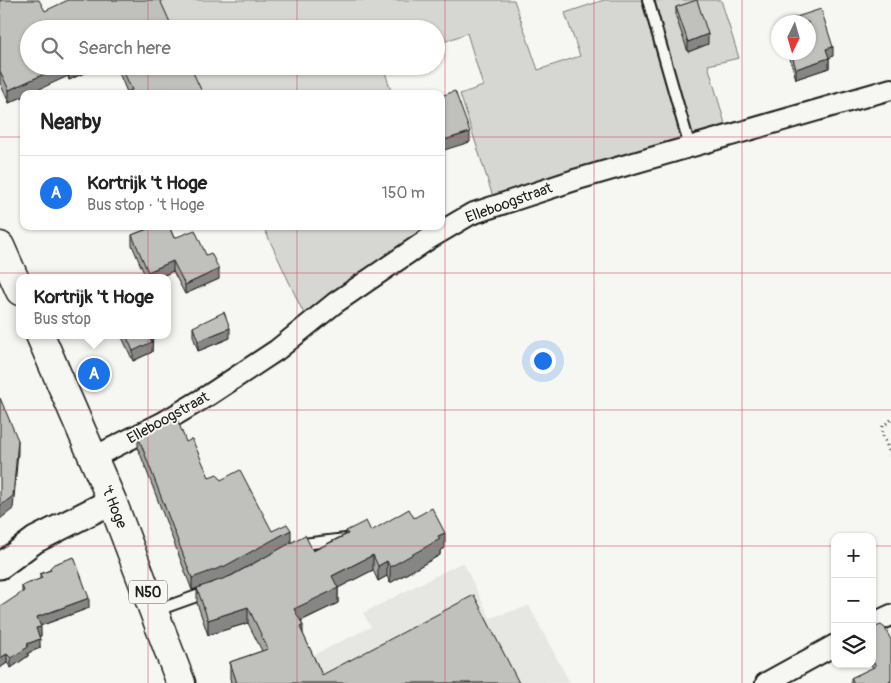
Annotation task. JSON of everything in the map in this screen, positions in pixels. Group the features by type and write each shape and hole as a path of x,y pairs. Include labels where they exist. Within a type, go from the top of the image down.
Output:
{"main road":[{"path":"0,246 16,282"},
{"name":"'t Hoge","path":"42,339 112,501 181,683"}],"street":[{"name":"Elleboogstraat","path":"445,230 471,214 578,179 891,89"},
{"name":"Elleboogstraat","path":"94,457 162,423 210,395 277,350 335,303 419,245 444,230"},
{"path":"0,566 35,540 112,501"},
{"path":"874,623 891,615"},
{"path":"766,683 831,647"}],"lane":[{"path":"648,0 690,147"},
{"path":"286,553 303,544 347,539"},
{"path":"155,611 219,588"}],"path":[{"path":"891,420 883,426 882,433 891,456"}],"shaded area":[{"path":"156,0 514,0 538,70 580,56 565,13 604,0 721,0 739,58 708,65 726,127 494,200 460,94 483,86 467,33 445,42 445,20 166,20"},
{"path":"191,75 386,75 391,90 198,90"},
{"path":"265,230 423,230 304,314"},
{"path":"463,562 490,618 529,606 570,683 321,683 307,658 371,627 363,613"}],"building":[{"path":"0,0 39,0 45,11 68,0 160,0 169,20 20,20 20,75 42,75 9,90 0,71"},
{"path":"697,0 708,34 688,42 676,7"},
{"path":"821,9 833,47 826,49 829,58 796,69 793,60 816,60 816,15 803,15"},
{"path":"125,75 194,75 201,90 132,90"},
{"path":"455,91 470,132 445,140 445,95"},
{"path":"145,230 171,230 174,238 195,230 206,255 211,253 219,269 185,285 173,261 148,272 132,235"},
{"path":"224,312 230,328 198,341 193,327"},
{"path":"128,339 150,339 152,342 133,351"},
{"path":"0,398 18,440 13,496 0,506"},
{"path":"176,416 186,442 192,439 209,477 217,474 221,480 240,470 272,531 287,524 291,530 225,566 192,578 138,436"},
{"path":"432,508 445,533 438,536 440,539 390,567 387,561 378,566 373,555 332,576 338,588 294,609 303,625 300,627 322,675 474,595 519,683 237,683 230,662 268,649 248,607 208,620 197,588 231,576 305,535 313,551 348,534 346,531 366,521 371,531 409,509 414,518"},
{"path":"74,557 89,598 37,617 41,627 36,628 40,639 27,644 28,647 11,658 7,654 0,658 0,607 24,591 22,586 42,578 40,574 51,570 50,568 54,564"},
{"path":"881,625 885,628 891,640 891,681 886,683 854,683 851,678 872,668 876,668 876,627"}],"place":[{"name":"Kortrijk 't Hoge","path":"94,374"}]}
